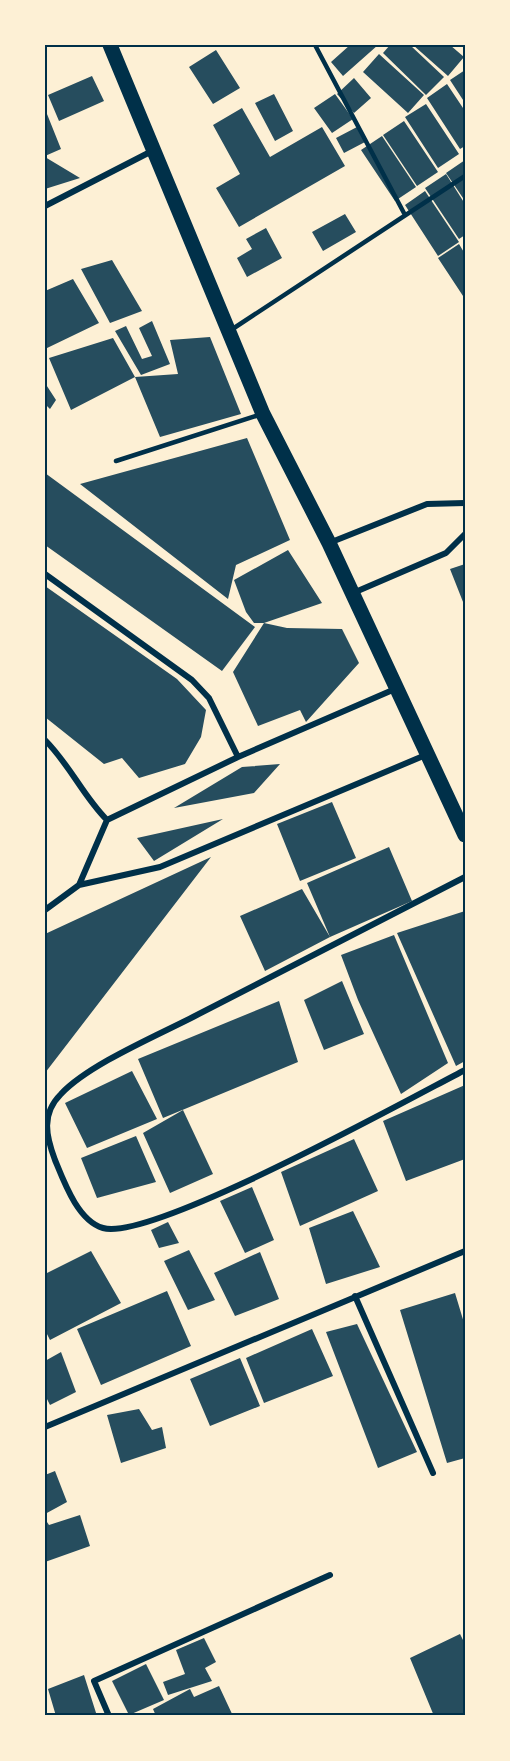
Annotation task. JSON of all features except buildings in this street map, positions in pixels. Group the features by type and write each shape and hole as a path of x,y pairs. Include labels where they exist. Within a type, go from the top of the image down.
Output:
{"main road":[{"path":"110,45 263,414 353,593 465,835"}],"street":[{"path":"45,206 154,150"},
{"path":"329,543 427,504 465,503"},
{"path":"353,593 446,553 465,534"},
{"path":"45,574 192,680 209,698 238,757"},
{"path":"80,885 107,820 238,757 397,688"},
{"path":"45,740 63,758 89,802 107,820"},
{"path":"45,910 80,885 160,867 429,754"},
{"path":"465,878 118,1055 61,1093 52,1105 46,1126 61,1174 85,1216 104,1229 126,1229 165,1217 286,1162 465,1070"},
{"path":"46,1425 465,1251"},
{"path":"355,1296 433,1473"},
{"path":"109,1716 94,1682 330,1575"}],"lane":[{"path":"315,45 405,215"},
{"path":"229,331 465,176"},
{"path":"116,461 263,414"}]}
